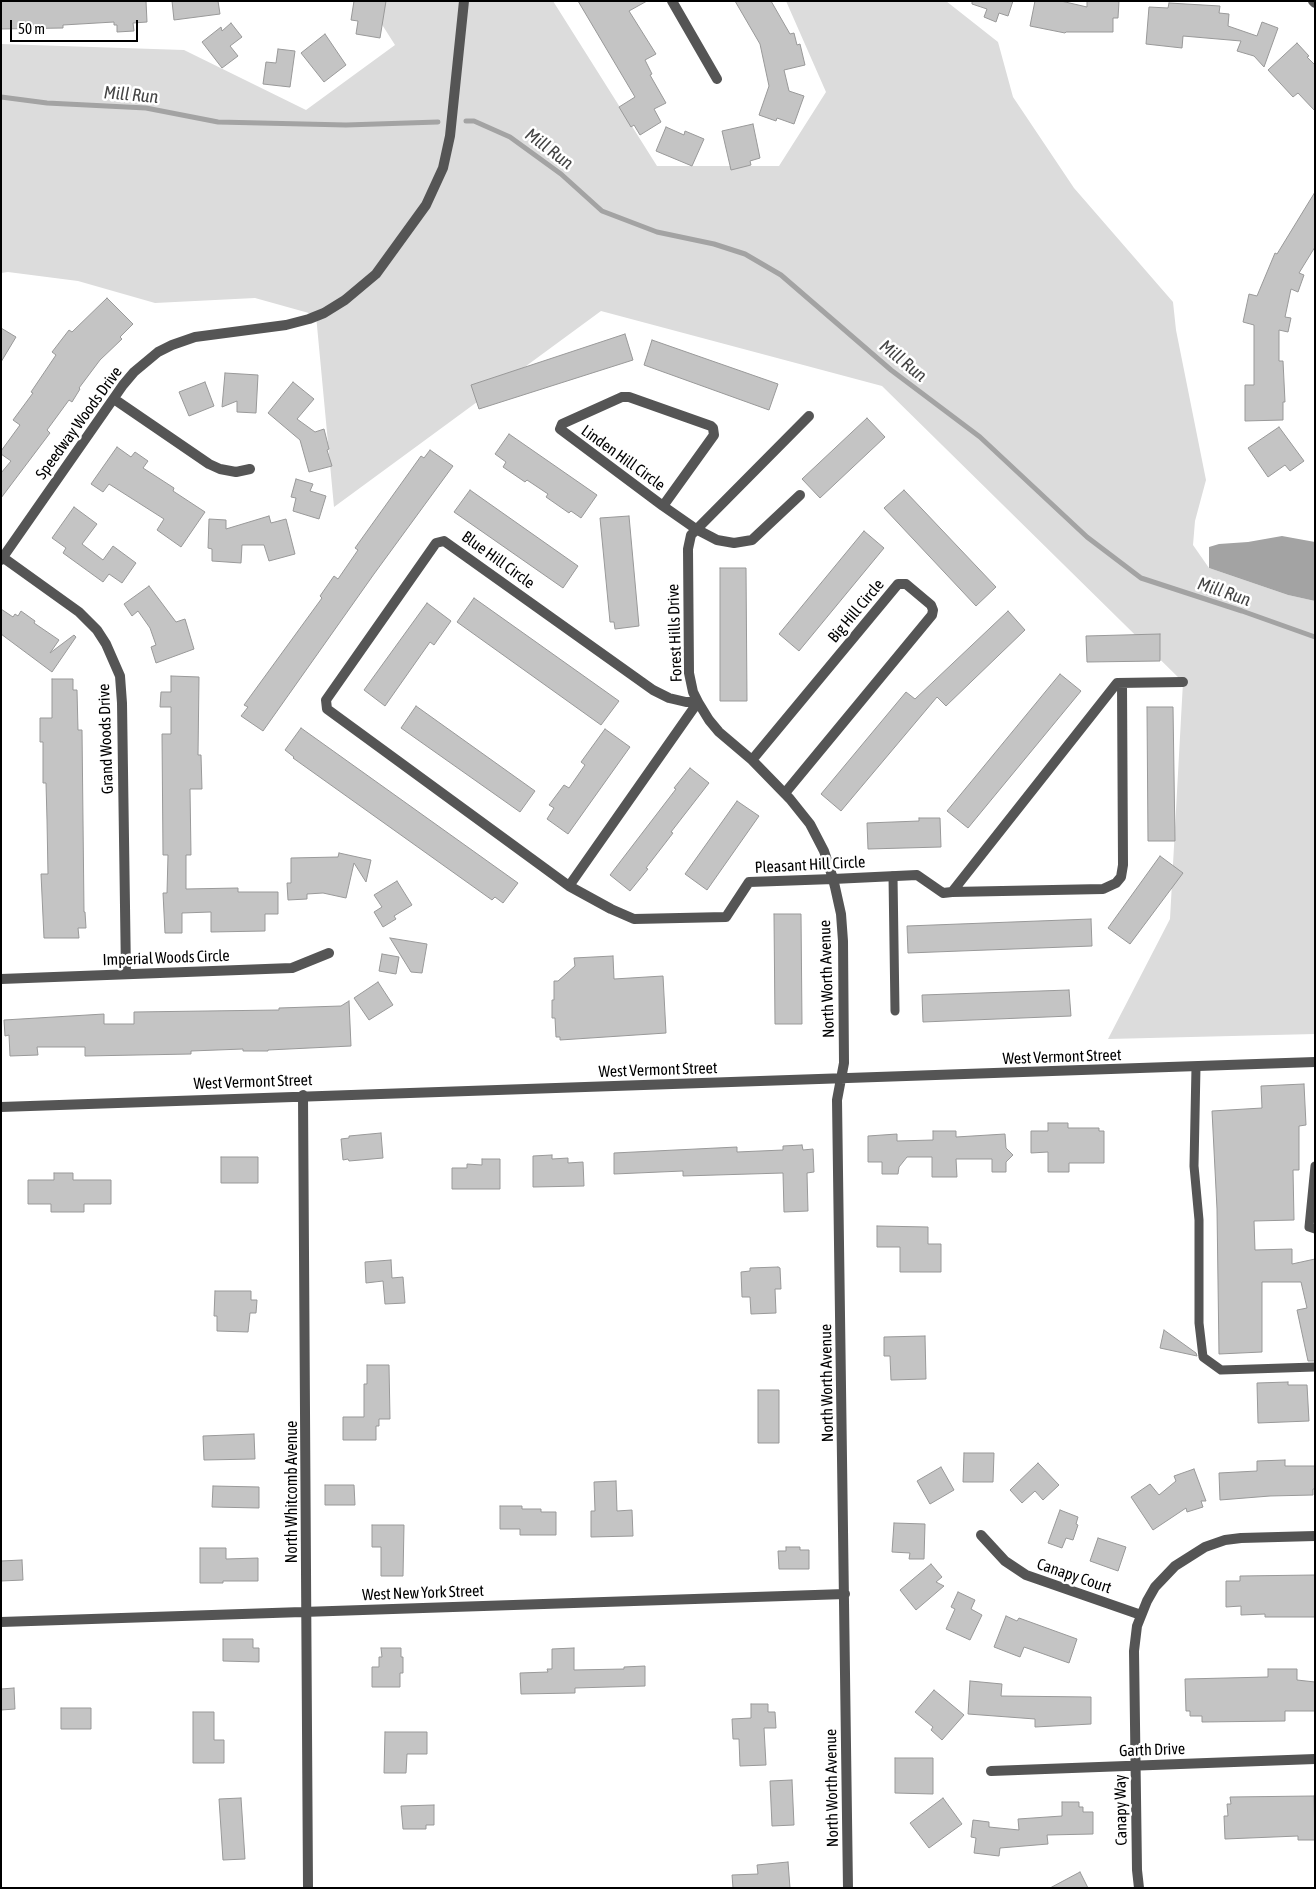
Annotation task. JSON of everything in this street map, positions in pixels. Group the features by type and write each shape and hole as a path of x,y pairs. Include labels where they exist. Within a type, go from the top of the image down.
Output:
{"street":[{"name":"Speedway Woods Drive","path":"2,558 134,372 158,352 172,344 195,337 286,325 309,319 324,313 345,300 376,274 426,205 443,168 450,136 464,1"},
{"path":"672,1 717,79"},
{"name":"Linden Hill Circle","path":"663,506 714,434 711,426 629,397 622,397 562,424 560,427 562,432 663,506 696,529 717,540 734,543 752,540 800,495"},
{"path":"114,399 209,464 220,469 236,472 250,469"},
{"name":"Forest Hills Drive","path":"569,886 698,702 693,692 689,673 688,549 691,535 809,416"},
{"name":"Blue Hill Circle","path":"569,886 328,709 325,704 327,697 436,543 444,541 653,690 669,698 686,702 698,702"},
{"name":"Grand Woods Drive","path":"2,558 79,612 97,630 106,644 120,676 126,974"},
{"name":"Big Hill Circle","path":"752,760 898,584 906,584 931,605 932,615 785,793"},
{"path":"952,892 1118,683 1182,682"},
{"name":"Pleasant Hill Circle","path":"569,886 611,909 634,918 726,916 749,882 917,875 943,893 1103,889 1116,883 1120,877 1123,865 1122,683"},
{"path":"698,702 719,732 752,760 785,793 800,812 817,837 833,879"},
{"name":"North Worth Avenue","path":"833,879 841,914 843,941 844,1063 838,1100 848,1888"},
{"name":"Imperial Woods Circle","path":"1,979 292,968 329,953"},
{"name":"West Vermont Street","path":"1,1106 841,1080 1315,1062"},
{"name":"North Whitcomb Avenue","path":"303,1096 308,1612 308,1888"},
{"name":"Canapy Court","path":"981,1535 1005,1561 1026,1576 1141,1615"},
{"name":"Canapy Way","path":"1139,1888 1135,1765 1135,1642 1141,1615 1155,1587 1179,1562 1205,1547 1225,1540 1315,1536"},
{"name":"West New York Street","path":"1,1622 845,1594"},
{"name":"Garth Drive","path":"991,1771 1315,1759"}],"lane":[{"path":"892,876 895,1011"},
{"path":"1196,1067 1194,1166 1199,1220 1199,1323 1203,1357 1221,1370 1315,1367"},
{"path":"1315,1166 1309,1227 1315,1229"}],"shaded area":[{"path":"367,1 553,1 657,166 779,166 826,92 786,1 946,1 998,42 1013,97 1074,188 1173,302 1176,330 1206,480 1195,521 1193,545 1209,568 1288,595 1315,601 1315,1034 1108,1039 1170,919 1183,682 882,386 601,311 334,507 316,315 255,298 155,303 78,281 8,272 1,273 1,44 184,50 306,110 395,45"},
{"path":"1282,536 1315,542 1315,601 1288,595 1209,568 1209,547"}],"building":[{"path":"1,1 146,1 147,22 133,23 134,31 117,32 117,25 114,25 114,22 63,25 63,28 1,29"},
{"path":"172,1 218,1 220,14 174,20"},
{"path":"354,1 386,1 380,38 356,34 358,21 351,20"},
{"path":"578,1 647,1 629,11 656,54 645,60 652,74 650,75 666,103 654,109 661,122 640,135 634,125 631,127 619,107 635,97"},
{"path":"735,1 771,1 790,34 794,33 797,45 800,44 805,65 784,70 789,91 804,96 794,124 777,118 776,121 759,115 769,86 760,44"},
{"path":"972,1 1013,1 1008,16 999,13 996,22 984,17 987,9 972,4"},
{"path":"1035,1 1061,1 1087,7 1087,1 1119,1 1118,18 1113,18 1113,32 1065,33 1030,26"},
{"path":"1169,3 1220,6 1219,13 1229,14 1228,26 1257,36 1262,22 1278,28 1264,67 1254,56 1237,51 1241,41 1183,36 1182,48 1146,44 1149,7 1168,8"},
{"path":"231,23 242,37 230,46 238,56 222,68 202,42 221,27 222,31"},
{"path":"325,34 346,65 324,82 301,53"},
{"path":"1297,43 1315,65 1315,111 1298,93 1293,97 1268,70"},
{"path":"278,49 295,51 290,87 263,84 266,62 276,63"},
{"path":"753,124 760,158 750,161 751,165 731,170 722,131"},
{"path":"666,127 684,135 685,131 704,139 692,166 656,151"},
{"path":"1315,192 1315,247 1299,273 1304,275 1298,292 1291,289 1285,317 1291,318 1288,332 1279,330 1279,361 1283,361 1285,402 1283,402 1283,420 1245,421 1245,385 1254,385 1254,325 1243,322 1249,294 1257,296 1275,253 1277,254"},
{"path":"107,298 133,324 120,337 122,339 100,360 79,388 72,402 69,400 47,430 50,433 1,498 1,473 11,461 1,454 1,451 20,425 13,420 33,393 31,392 56,355 52,352 69,330 72,332"},
{"path":"1,328 16,337 1,362"},
{"path":"625,334 633,360 479,409 471,385"},
{"path":"652,340 778,384 769,410 644,365"},
{"path":"225,373 258,375 256,413 237,412 237,401 222,407"},
{"path":"205,382 214,406 189,416 179,392"},
{"path":"293,382 314,399 297,419 315,432 324,429 329,449 327,450 332,466 309,472 300,440 268,413"},
{"path":"867,418 885,437 820,498 802,479"},
{"path":"1279,427 1304,461 1290,471 1285,465 1268,477 1248,448"},
{"path":"509,434 597,495 581,518 571,511 569,513 546,497 548,494 527,480 525,482 503,467 506,462 495,454"},
{"path":"117,447 131,457 135,452 148,461 143,468 174,488 173,491 205,512 181,547 157,530 164,519 109,484 103,492 91,484"},
{"path":"430,450 453,466 263,731 241,716 248,707 244,705 322,598 320,596 334,576 338,579 358,550 355,548 421,456 424,458"},
{"path":"296,479 313,484 310,491 326,496 319,519 293,511 296,498 291,497"},
{"path":"470,490 578,566 563,588 454,512"},
{"path":"904,490 996,587 976,606 884,508"},
{"path":"74,507 97,524 82,544 103,560 113,546 136,563 122,583 109,574 103,582 63,553 66,548 52,538"},
{"path":"269,516 271,523 286,519 295,554 269,561 264,545 242,545 241,563 212,561 212,549 208,548 209,519 226,520 226,529"},
{"path":"629,516 639,626 615,629 614,622 610,622 600,518"},
{"path":"864,531 884,548 799,651 779,634"},
{"path":"720,568 746,568 747,701 720,701"},
{"path":"149,586 176,622 185,619 194,649 156,663 151,647 156,645 150,628 138,611 132,616 124,604"},
{"path":"474,598 619,701 601,725 457,622"},
{"path":"427,603 451,621 434,645 430,642 385,706 364,690"},
{"path":"1,609 13,617 15,614 18,616 21,611 35,621 34,623 59,640 50,653 74,635 76,637 52,672 1,634"},
{"path":"1008,611 1025,630 946,706 937,697 841,811 821,794 906,692 915,699"},
{"path":"1160,634 1160,661 1087,662 1086,636"},
{"path":"1060,674 1081,691 968,828 947,811"},
{"path":"171,676 199,677 198,755 201,755 202,789 190,789 191,855 186,855 186,889 238,888 238,892 278,892 278,914 265,914 265,931 211,932 211,912 182,913 182,933 165,933 163,893 167,893 168,855 163,855 162,734 171,734 171,707 160,707 161,692 171,692"},
{"path":"52,679 73,679 73,690 77,690 78,730 82,730 84,912 86,928 78,928 79,938 44,938 41,874 48,874 46,783 43,783 43,742 40,742 40,718 52,718"},
{"path":"416,706 535,791 520,812 401,728"},
{"path":"1147,707 1173,707 1175,841 1148,841"},
{"path":"301,728 518,883 503,903 495,897 492,900 293,758 285,750"},
{"path":"605,729 630,747 568,834 547,819 554,808 549,805 564,785 569,788 585,765 581,762"},
{"path":"690,768 709,783 671,832 673,833 630,891 610,875"},
{"path":"737,801 759,816 707,890 685,874"},
{"path":"919,818 940,818 941,847 868,849 867,823 919,821"},
{"path":"339,853 371,860 366,882 354,863 346,898 323,893 307,894 307,899 288,900 287,883 291,883 291,858 338,857"},
{"path":"1160,856 1183,873 1130,944 1108,928"},
{"path":"397,881 412,905 394,916 396,919 383,927 374,912 382,907 374,895"},
{"path":"774,914 801,914 802,1024 775,1024"},
{"path":"1091,919 1092,946 908,953 907,926"},
{"path":"390,938 427,944 422,973 411,972"},
{"path":"382,954 399,957 396,974 379,971"},
{"path":"613,956 614,979 663,976 666,1033 560,1040 560,1037 556,1037 555,1018 552,1018 554,981 558,981 575,966 574,958"},
{"path":"378,982 393,1005 369,1020 354,998"},
{"path":"1069,990 1071,1016 923,1022 922,995"},
{"path":"349,1001 351,1046 268,1051 243,1051 243,1049 191,1051 191,1054 85,1056 85,1047 37,1047 38,1055 10,1056 9,1035 5,1036 4,1020 104,1014 104,1024 134,1024 134,1012 279,1010 279,1008 341,1006"},
{"path":"1304,1084 1306,1125 1299,1126 1299,1170 1293,1170 1294,1220 1254,1221 1255,1250 1292,1249 1292,1264 1315,1259 1315,1361 1308,1361 1297,1310 1307,1308 1301,1282 1262,1282 1262,1352 1219,1354 1217,1209 1212,1111 1262,1108 1261,1086"},
{"path":"1048,1123 1068,1123 1068,1128 1099,1128 1099,1131 1104,1131 1104,1163 1069,1163 1069,1172 1048,1172 1048,1152 1031,1153 1031,1131 1048,1131"},
{"path":"933,1131 956,1131 956,1137 1005,1134 1006,1148 1013,1155 1006,1162 1006,1172 992,1172 992,1159 956,1159 957,1177 932,1177 932,1157 907,1157 899,1167 898,1174 882,1174 882,1162 868,1162 868,1136 897,1134 897,1141 933,1140"},
{"path":"381,1133 383,1158 343,1160 341,1139 349,1138 349,1136"},
{"path":"802,1145 803,1150 813,1149 814,1172 807,1173 808,1211 784,1212 783,1173 683,1176 683,1171 614,1174 614,1153 737,1147 737,1152 783,1150 783,1146"},
{"path":"552,1155 552,1159 568,1158 568,1163 583,1162 584,1186 533,1187 533,1156"},
{"path":"221,1157 258,1157 258,1183 221,1183"},
{"path":"482,1159 500,1159 500,1189 452,1189 452,1168 467,1168 467,1164 482,1165"},
{"path":"54,1173 73,1173 73,1180 111,1180 111,1204 84,1204 84,1212 51,1212 51,1204 28,1204 28,1180 54,1180"},
{"path":"877,1226 928,1227 928,1244 941,1244 941,1272 900,1272 900,1247 877,1247"},
{"path":"391,1260 392,1278 403,1277 405,1303 385,1304 383,1281 366,1283 365,1262"},
{"path":"750,1268 780,1268 781,1289 775,1289 776,1313 751,1314 750,1297 742,1297 741,1272 750,1271"},
{"path":"215,1291 251,1291 251,1300 257,1300 256,1313 250,1313 248,1332 217,1331 217,1316 214,1316"},
{"path":"1164,1330 1196,1353 1197,1356 1160,1348"},
{"path":"925,1336 926,1379 891,1380 890,1356 884,1356 884,1337"},
{"path":"367,1365 389,1365 390,1419 379,1419 379,1426 376,1426 376,1440 343,1440 343,1417 364,1417 364,1384 367,1384"},
{"path":"1288,1382 1288,1385 1307,1385 1309,1421 1258,1423 1257,1383"},
{"path":"758,1390 779,1390 779,1443 758,1443"},
{"path":"254,1434 255,1459 204,1460 203,1436"},
{"path":"964,1453 994,1453 993,1482 963,1482"},
{"path":"1285,1460 1285,1466 1315,1466 1315,1489 1313,1489 1313,1495 1220,1500 1219,1473 1257,1471 1257,1461"},
{"path":"1038,1463 1059,1485 1043,1500 1035,1491 1022,1503 1010,1490"},
{"path":"941,1467 954,1490 930,1504 917,1481"},
{"path":"1194,1469 1206,1501 1201,1501 1203,1507 1187,1512 1186,1508 1153,1530 1131,1497 1150,1484 1159,1495 1176,1481 1174,1476"},
{"path":"616,1481 617,1511 632,1510 633,1536 591,1537 591,1511 595,1511 594,1482"},
{"path":"325,1485 354,1485 355,1505 325,1505"},
{"path":"213,1486 259,1487 259,1508 212,1507"},
{"path":"500,1506 522,1506 522,1509 541,1509 541,1512 556,1512 556,1535 520,1535 520,1529 500,1529"},
{"path":"1060,1510 1078,1517 1076,1524 1078,1525 1073,1540 1066,1538 1062,1548 1048,1543"},
{"path":"894,1523 925,1524 924,1559 909,1559 910,1553 892,1552"},
{"path":"372,1525 404,1525 403,1576 381,1576 381,1547 372,1547"},
{"path":"1098,1538 1126,1547 1118,1571 1090,1561"},
{"path":"786,1547 800,1547 800,1550 809,1550 809,1569 779,1569 778,1551 786,1551"},
{"path":"200,1548 226,1548 226,1559 258,1558 258,1581 200,1583"},
{"path":"22,1560 23,1580 1,1581 1,1561"},
{"path":"931,1564 942,1577 936,1582 944,1586 916,1610 900,1590"},
{"path":"1315,1575 1315,1617 1265,1617 1265,1614 1241,1615 1241,1606 1226,1607 1226,1581 1240,1581 1240,1576"},
{"path":"958,1592 975,1600 971,1609 982,1615 970,1640 946,1629 955,1609 951,1607"},
{"path":"1006,1616 1017,1621 1019,1618 1077,1639 1069,1663 1024,1647 1020,1657 994,1647"},
{"path":"223,1639 253,1639 253,1648 259,1648 259,1662 223,1661"},
{"path":"381,1648 401,1648 403,1673 400,1673 400,1687 372,1687 372,1667 379,1667 379,1657 382,1657"},
{"path":"574,1648 574,1670 624,1669 624,1667 645,1666 645,1686 575,1688 575,1693 521,1694 520,1673 548,1672 547,1669 552,1669 552,1649"},
{"path":"1268,1669 1297,1669 1297,1680 1315,1682 1315,1711 1285,1711 1285,1721 1202,1722 1202,1716 1190,1716 1190,1711 1186,1711 1185,1679 1268,1677"},
{"path":"970,1681 1002,1684 1001,1696 1091,1697 1091,1724 1035,1727 1035,1719 968,1714"},
{"path":"14,1688 15,1709 1,1710 1,1689"},
{"path":"934,1690 964,1715 942,1740 931,1730 933,1727 915,1712"},
{"path":"751,1704 768,1704 768,1712 775,1712 776,1728 764,1728 766,1765 740,1766 739,1739 733,1739 732,1719 751,1718"},
{"path":"61,1708 91,1708 91,1729 61,1729"},
{"path":"193,1712 214,1712 214,1740 224,1740 224,1763 193,1763"},
{"path":"385,1732 427,1732 427,1754 407,1754 406,1773 384,1773"},
{"path":"895,1758 933,1758 933,1794 895,1793"},
{"path":"792,1780 794,1825 772,1826 770,1781"},
{"path":"1314,1796 1315,1840 1298,1840 1298,1836 1225,1839 1224,1816 1228,1816 1227,1804 1231,1804 1230,1797"},
{"path":"241,1798 245,1859 223,1860 219,1799"},
{"path":"943,1798 962,1824 929,1848 910,1823"},
{"path":"1062,1802 1079,1802 1079,1807 1083,1807 1083,1812 1093,1812 1093,1834 1047,1835 1048,1844 1000,1848 999,1856 974,1853 976,1838 971,1837 973,1820 989,1822 989,1827 1019,1830 1018,1819 1062,1816"},
{"path":"434,1805 434,1825 426,1825 426,1829 403,1829 401,1806"},
{"path":"788,1862 790,1888 733,1888 732,1875 758,1874 757,1865"},
{"path":"1080,1872 1088,1888 1050,1888"}],"waterway":[{"name":"Mill Run","path":"1,97 47,103 146,108 218,122 346,125 438,122"},
{"name":"Mill Run","path":"466,121 474,121 510,137 561,174 602,211 657,232 714,244 745,254 781,275 891,370 980,437 1087,537 1141,578 1315,637"}]}
